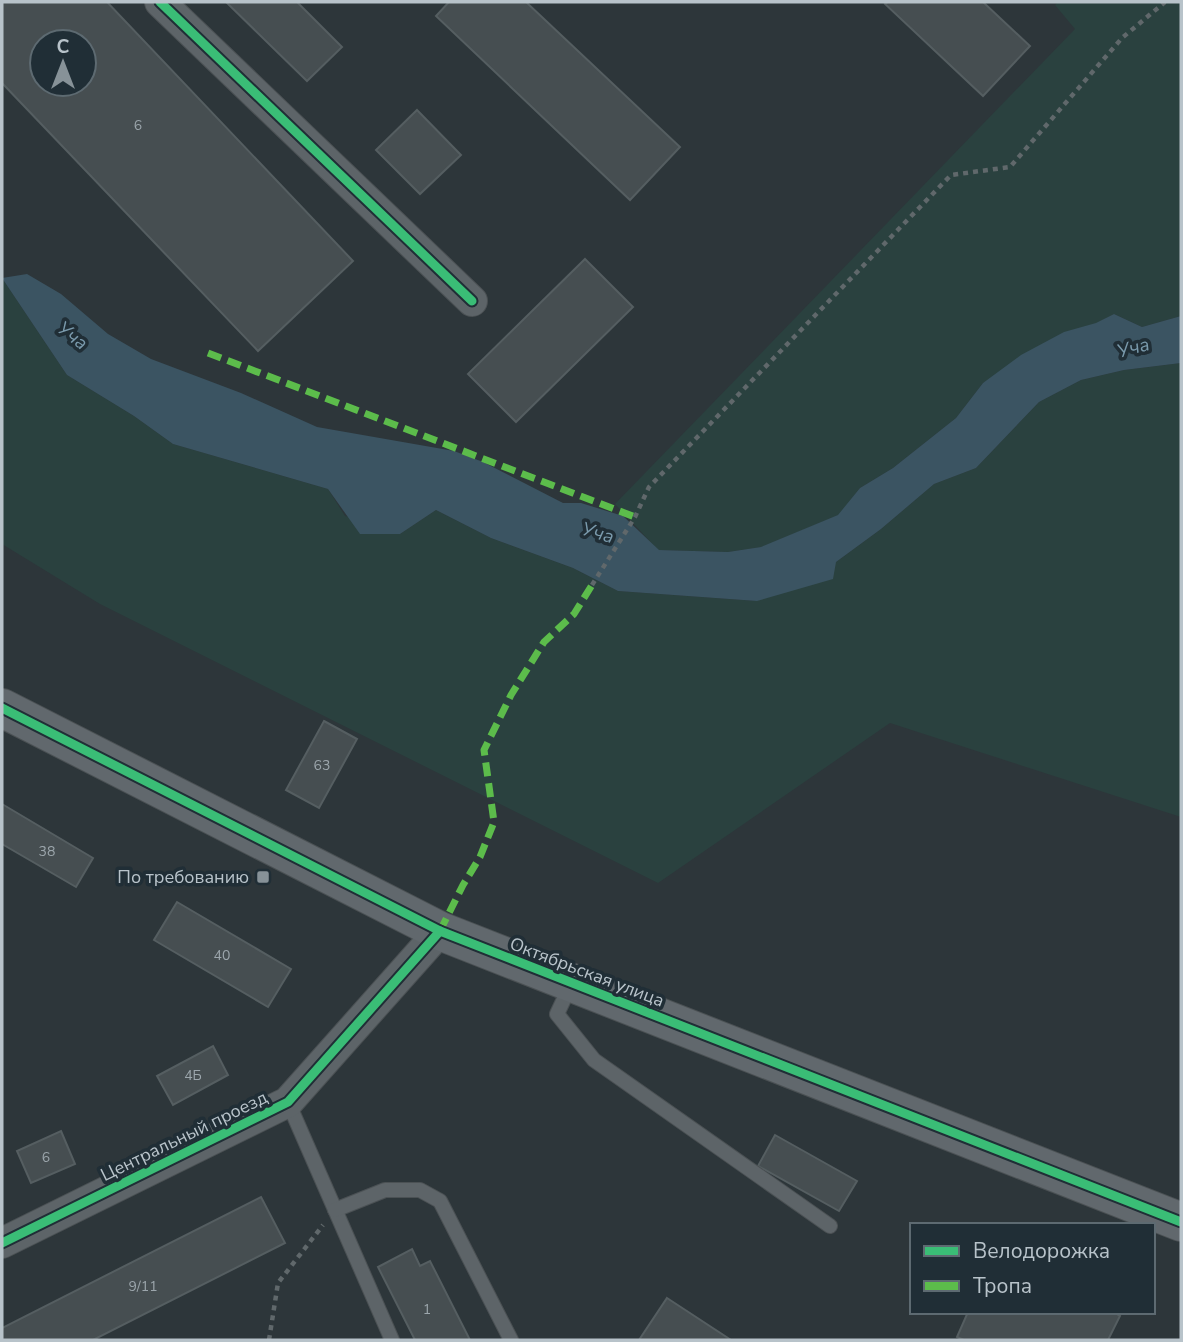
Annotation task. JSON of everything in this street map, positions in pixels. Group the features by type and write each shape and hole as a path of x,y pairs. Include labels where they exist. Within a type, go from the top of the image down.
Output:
{"street":[{"path":"160,2 472,301"},
{"name":"Октябрьская улица","path":"2,708 440,932 1181,1222"},
{"name":"Центральный проезд","path":"2,1243 288,1102 440,932"}],"lane":[{"path":"572,983 557,1014 594,1060 830,1226"},
{"path":"288,1102 392,1340"},
{"path":"335,1210 385,1190 420,1190 440,1200 511,1340"}],"path":[{"path":"592,585 635,517 649,487 951,174 1010,167 1122,38 1165,2"},
{"path":"269,1340 278,1283 335,1210"}],"green space":[{"path":"1058,2 1181,2 1181,316 1142,327 1114,314 983,383 956,418 893,468 860,488 839,515 762,547 728,552 658,550 615,504 1075,29 1055,5"},
{"path":"2,278 67,375 134,416 173,444 328,489 345,516 400,534 436,510 491,538 573,568 618,591 757,601 836,562 881,529 934,484 976,468 1039,402 1081,380 1124,370 1181,363 1181,817 890,723 658,883 100,604 2,544"}],"water":[{"name":"Уча","path":"27,274 61,294 108,334 151,359 241,393 317,427 454,451 483,462 563,503 581,503 623,516 659,550 728,552 761,547 838,515 860,488 893,468 956,418 983,383 1021,355 1064,332 1096,323 1114,314 1142,327 1181,316 1181,363 1124,370 1081,380 1039,402 976,468 934,484 881,529 836,562 833,579 757,601 618,591 573,568 491,538 436,510 400,534 360,534 328,489 173,444 134,416 67,375 2,278"}],"building":[{"path":"2,2 107,2 353,261 258,351 2,83"},
{"path":"226,2 297,2 342,47 307,81"},
{"path":"449,2 526,2 680,147 630,200 436,16"},
{"path":"983,2 1030,46 983,96 885,4"},
{"path":"417,110 461,155 420,194 376,150"},
{"path":"585,259 633,307 516,422 468,374"},
{"path":"324,721 357,739 319,808 286,790"},
{"path":"2,804 93,858 76,887 2,844"},
{"path":"177,902 291,969 268,1007 154,940"},
{"path":"213,1046 228,1075 173,1105 157,1076"},
{"path":"61,1131 75,1164 31,1183 17,1151"},
{"path":"775,1135 857,1181 839,1211 758,1166"},
{"path":"261,1197 285,1243 93,1340 2,1340 2,1328"},
{"path":"412,1249 420,1266 430,1261 470,1340 415,1340 378,1267"},
{"path":"667,1298 731,1340 639,1340"},
{"path":"967,1314 1120,1316 1108,1340 964,1340 957,1337"}],"marked path":[{"path":"208,353 635,517"},
{"path":"440,931 480,857 494,822 484,750 511,695 544,642 574,614 592,585"}],"cycle path":[{"path":"160,2 472,301"},
{"path":"2,708 440,931 1181,1222"},
{"path":"2,1243 288,1102 440,931"}],"place":[{"name":"По требованию","path":"263,877"}]}
